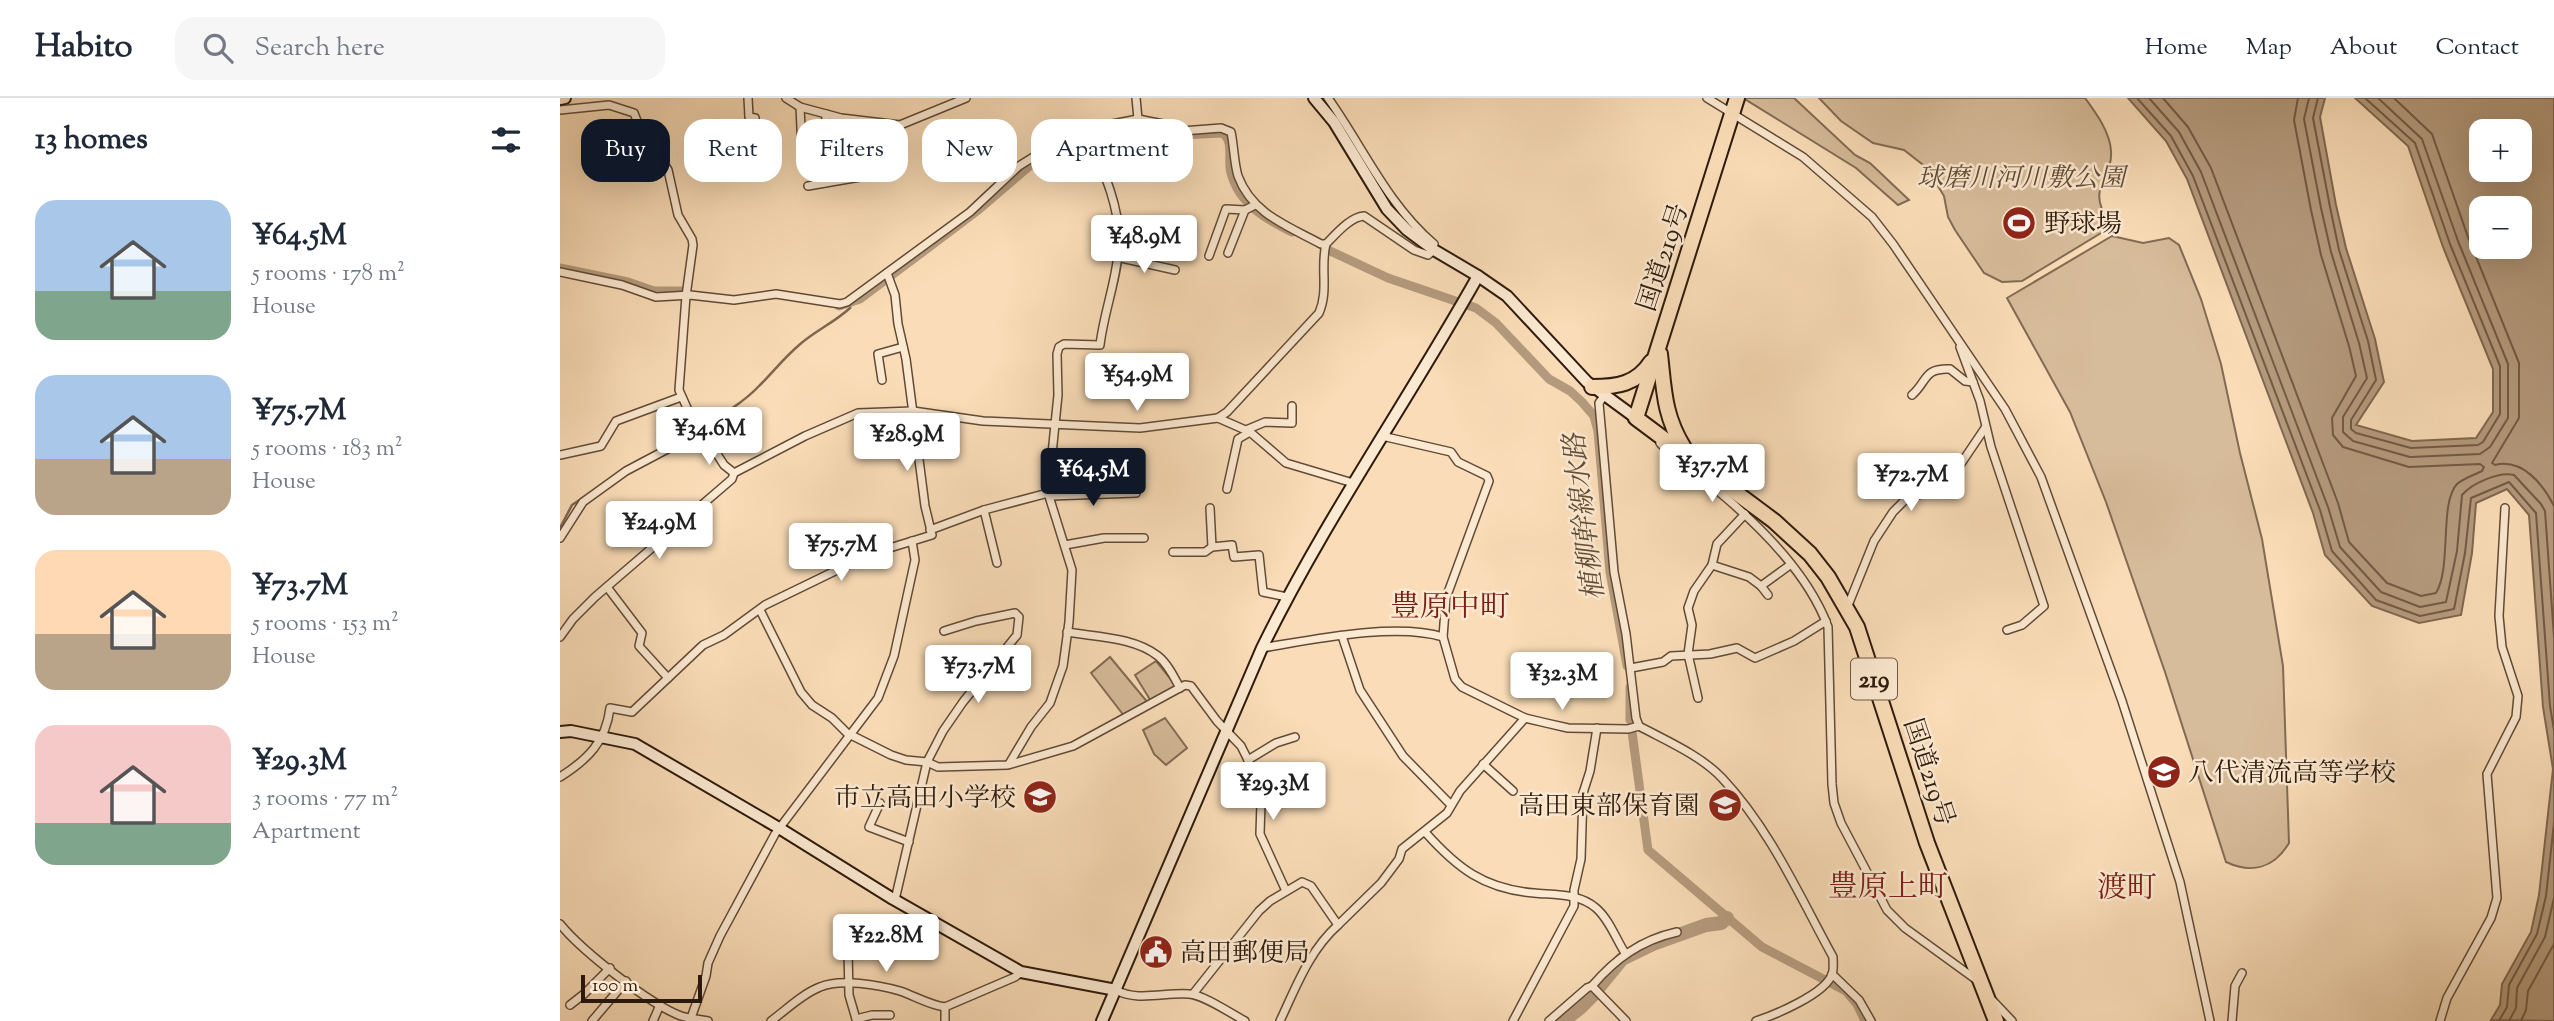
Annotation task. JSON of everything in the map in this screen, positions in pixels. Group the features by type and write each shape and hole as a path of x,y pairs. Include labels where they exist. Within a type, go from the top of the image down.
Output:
{"highway":[{"name":"国道219号","path":"1733,111 1636,418 1765,514 1810,554 1828,577 1857,627 1927,843 1996,1021"},
{"path":"1598,391 1628,383 1642,374 1659,349"},
{"path":"1659,349 1664,399 1675,434 1689,456"}],"street":[{"path":"748,98 750,117 755,119"},
{"path":"786,98 800,107 841,118 900,125 966,98"},
{"path":"1136,98 1138,119"},
{"path":"1314,98 1334,122 1387,209 1407,230 1507,296 1598,391 1636,418 1666,449 1745,514 1790,565 1818,604 1828,628 1832,784 1834,803 1841,823 1887,910 1905,928 1981,983 2012,1021"},
{"path":"1328,98 1387,192 1408,220 1453,260"},
{"path":"1707,98 1733,111 1803,157 1865,209 1894,244 2005,409 2041,477 2122,701 2180,883 2210,1021"},
{"path":"560,110 609,105 634,113 646,141 668,170 681,223 692,239 681,397 700,434 708,440 724,465 734,473"},
{"path":"800,107 801,119"},
{"path":"824,183 826,114"},
{"path":"1193,130 1221,128 1231,132 1238,175 1250,207 1228,253"},
{"path":"560,272 622,285 656,297 686,296 734,300 755,295 783,295 840,304 853,299 889,276 970,212 1031,157"},
{"path":"808,186 830,182"},
{"path":"1008,765 1031,727 1051,703 1063,666 1072,570 1049,494 1058,395 1057,354 1059,347 1064,344 1100,345 1119,234 1112,196 1106,182"},
{"path":"1209,257 1226,209 1250,207 1321,244 1326,244"},
{"path":"560,637 573,618 732,479 734,473 806,436 858,413 913,411 983,421 1140,428 1218,418 1227,412 1319,313 1325,292 1323,257 1326,244 1359,216 1364,216 1414,250 1428,255 1434,250"},
{"path":"1117,257 1175,270"},
{"path":"560,777 594,751 602,737 610,709 632,712 704,645 815,580 870,554 932,536 895,295 889,276"},
{"path":"1102,1021 1262,648 1287,597 1478,276"},
{"path":"1958,339 2044,606 2022,625 2007,630"},
{"path":"882,380 878,355 903,347"},
{"path":"1912,395 1930,372 1940,368 1950,369 1965,381 1973,382"},
{"path":"1598,391 1609,530 1639,726 1689,752 1721,776 1767,835 1833,957 1832,974 1814,993 1774,1015 1756,1021"},
{"path":"560,455 601,446 616,421 681,397"},
{"path":"1227,489 1238,439 1265,422 1292,423 1292,406"},
{"path":"1218,418 1248,431 1286,463 1353,482"},
{"path":"1847,609 1874,541 1892,512 1906,499 1927,492 1954,474 1984,431 1985,425"},
{"path":"560,538 583,502 626,471 700,434"},
{"path":"1382,436 1451,452 1458,462 1487,476 1489,481 1447,593 1443,636 1455,679 1462,687 1525,718 1568,727 1628,729 1639,726"},
{"path":"930,530 984,510 1049,494 1136,493"},
{"path":"1210,508 1212,547"},
{"path":"2440,1021 2447,998 2491,918 2497,898 2487,775 2516,717 2518,696 2502,647 2499,616 2505,508"},
{"path":"984,510 997,562"},
{"path":"1699,698 1688,654 1692,625 1688,608 1694,591 1712,565 1717,544 1745,514"},
{"path":"1065,545 1104,538 1144,538"},
{"path":"691,1018 720,936 779,828 878,698 894,656 915,560 912,541"},
{"path":"1173,552 1205,552 1212,547 1232,545 1234,557 1259,555 1263,592 1287,597"},
{"path":"1712,565 1749,577 1768,595"},
{"path":"1761,586 1790,565"},
{"path":"607,587 642,633 639,646 668,678"},
{"path":"760,610 801,692 812,705 851,735 891,755 927,762 938,767 1008,765 1073,746 1185,685 1191,686 1217,721 1241,746 1248,760 1261,803 1260,834 1286,891"},
{"path":"895,900 927,762 962,702 1017,635 1019,617 1015,613 944,631"},
{"path":"1631,668 1663,662 1671,656 1710,654 1737,648 1755,658 1794,641 1826,621"},
{"path":"1068,632 1122,641 1144,648 1160,657 1180,688"},
{"path":"1262,648 1342,636 1419,632 1443,636"},
{"path":"1342,636 1360,690 1403,756 1451,806"},
{"path":"1280,1021 1306,965 1325,937 1381,883 1399,859 1402,849 1447,813 1483,764 1525,718"},
{"path":"1513,1021 1574,906 1581,859 1583,793 1590,771 1597,728"},
{"path":"560,732 635,744 1021,972 1116,990 1123,994 1193,994 1245,1021"},
{"path":"1248,760 1276,743 1295,737"},
{"path":"1483,764 1513,791"},
{"path":"880,803 869,827 909,842"},
{"path":"1425,832 1461,869 1483,882 1532,893 1559,894 1596,908 1625,953"},
{"path":"1193,994 1259,911 1302,882 1307,883 1338,925"},
{"path":"560,923 610,968 660,1005 681,1016 708,1021"},
{"path":"1549,1021 1592,986 1625,953 1677,932"},
{"path":"848,951 849,995 856,1020 872,1015 890,1015"},
{"path":"570,1005 610,968"},
{"path":"771,1021 818,987 850,984 889,988 934,1006 945,1007 1021,972"},
{"path":"2232,1021 2235,986 2242,973"},
{"path":"1832,974 1859,1000 1871,1021"},
{"path":"592,1021 626,981"},
{"path":"1592,986 1626,1021"},
{"path":"653,1021 660,1005"},
{"path":"945,1007 945,1021"}],"green space":[{"path":"1743,98 1794,98 1855,155 1870,163 1909,200 1898,205 1856,168"},
{"name":"球磨川河川敷公園","path":"1819,98 2085,98 2102,123 2110,144 2111,161 2099,200 2109,223 2101,233 2022,281 2002,282 1984,273 1955,230 1948,217 1944,196 1927,168 1904,150 1873,143 1841,121"},
{"path":"2112,236 2143,243 2169,238 2179,245 2201,299 2221,364 2262,539 2283,666 2289,843 2276,858 2262,866 2245,868 2226,862 2165,672 2106,502 2070,412 2007,298"},
{"path":"1110,657 1149,704 1125,717 1091,673"},
{"path":"1156,661 1178,688 1152,703 1135,675"},
{"path":"1165,718 1187,748 1166,765 1154,754 1143,730"}],"water":[{"path":"2128,98 2325,98 2320,117 2336,205 2346,248 2375,339 2384,382 2356,425 2412,441 2476,438 2493,412 2493,369 2443,247 2408,146 2355,98 2554,98 2554,1021 2491,1020 2500,1005 2502,984 2531,932 2539,895 2553,769 2543,707 2529,515 2507,489 2476,503 2472,553 2461,615 2419,623 2372,606 2325,555 2313,513 2187,179 2166,141"}],"waterway":[{"name":"植柳幹線水路","path":"1193,134 1222,133 1226,136 1230,146 1231,173 1240,193 1263,216 1292,232"},
{"name":"植柳幹線水路","path":"839,306 860,299 977,211 1031,165"},
{"name":"植柳幹線水路","path":"1328,250 1388,278 1476,308 1496,323 1549,379 1570,391 1594,416 1598,431 1610,572 1627,666"},
{"name":"植柳幹線水路","path":"560,268 628,282 654,291 682,291"},
{"path":"703,426 747,397 798,346 844,313 851,304"},
{"path":"610,479 639,460"},
{"path":"560,528 572,505 587,495"},
{"name":"植柳幹線水路","path":"1630,687 1630,720"},
{"name":"植柳幹線水路","path":"1632,732 1648,850 1762,947 1846,991 1857,1004 1865,1021"},
{"path":"1599,987 1622,959 1653,944 1706,925 1721,923 1727,918"},
{"path":"1563,1021 1593,995"}],"place":[{"name":"野球場","path":"2019,223"},
{"name":"八代清流高等学校","path":"2164,772"},
{"name":"市立高田小学校","path":"1040,797"},
{"name":"高田東部保育園","path":"1725,805"},
{"name":"高田郵便局","path":"1156,952"}],"district":[{"name":"豊原中町","path":"1450,606"},
{"name":"豊原上町","path":"1888,886"},
{"name":"渡町","path":"2127,887"}]}
